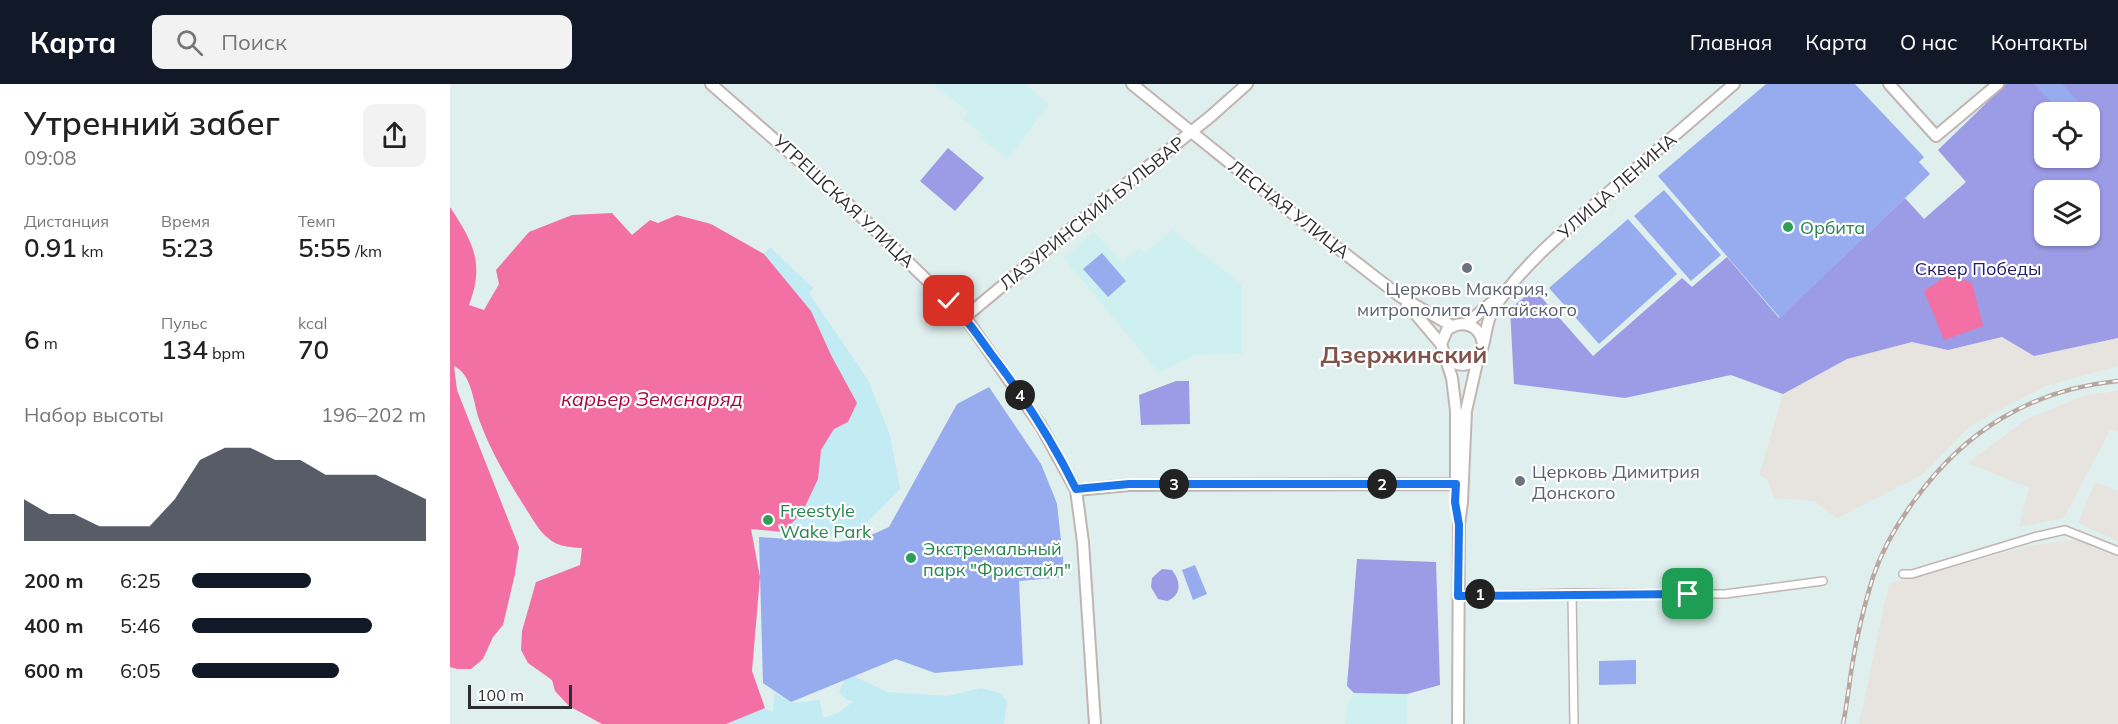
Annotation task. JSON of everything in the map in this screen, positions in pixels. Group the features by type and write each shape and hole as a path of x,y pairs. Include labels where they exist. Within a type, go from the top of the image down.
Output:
{"street":[{"name":"УГРЕШСКАЯ УЛИЦА","path":"711,84 846,202 965,317 1041,426 1076,489 1083,542 1095,724"},
{"name":"ЛЕСНАЯ УЛИЦА","path":"1132,84 1401,297 1452,326"},
{"name":"ЛАЗУРИНСКИЙ БУЛЬВАР","path":"965,317 1247,84"},
{"name":"УЛИЦА ЛЕНИНА","path":"1466,324 1505,292 1554,240 1734,84"},
{"path":"1889,84 1936,136 1998,84"},
{"name":"УЛИЦА ЛЕНИНА","path":"1458,724 1459,525 1466,411 1487,325 1492,312 1505,292"},
{"name":"УЛИЦА ЛЕНИНА","path":"1401,297 1441,344 1452,378 1456,411 1455,502 1459,525"},
{"path":"1441,344 1443,336 1452,326 1466,324 1478,331 1483,346"},
{"path":"1447,359 1462,366 1478,358"},
{"path":"1076,489 1129,484 1456,484"},
{"path":"1903,574 1912,574 2034,537 2065,530 2118,551"},
{"path":"1458,596 1572,593 1725,594 1823,581"},
{"path":"1572,593 1574,724"}],"shaded area":[{"path":"933,84 1024,84 1050,104 1007,159 980,138 983,134 963,119 968,111"},
{"name":"Орбита","path":"1766,84 1855,84 1924,157 1919,162 1930,174 1780,318 1658,176"},
{"path":"2034,84 2062,84 2079,102 2051,102"},
{"path":"1664,190 1721,255 1691,281 1634,216"},
{"path":"1628,219 1677,274 1599,344 1549,288"},
{"path":"1172,230 1242,284 1242,354 1195,355 1159,373 1064,258 1094,232 1123,263 1139,248 1145,253"},
{"path":"1102,253 1126,281 1108,297 1083,269"},
{"path":"2002,337 2034,356 2118,338 2118,366 2045,386 1970,426 1922,475 1837,518 1814,501 1774,498 1767,479 1759,475 1783,394 1847,359 1912,342 1948,350"},
{"name":"Экстремальный парк \"Фристайл\"","path":"989,387 1041,464 1057,504 1065,577 1019,581 1023,665 935,673 896,659 791,702 763,683 759,537 838,542 869,536 889,527 957,404"},
{"path":"2118,391 2118,432 2110,430 2064,518 2019,527 2029,488 1968,463 2025,420 2086,395"},
{"path":"2095,482 2118,491 2118,541 2078,523"},
{"path":"2077,539 2118,555 2118,724 1859,724 1889,584 2029,546"},
{"path":"1195,565 1207,594 1193,600 1182,570"},
{"path":"1636,660 1636,684 1599,685 1599,661"},
{"path":"1354,693 1407,694 1407,724 1345,724 1348,702"}],"green space":[{"name":"Сквер Победы","path":"2006,84 2118,84 2118,338 2034,356 2002,337 1948,350 1912,342 1847,359 1783,394 1731,375 1625,398 1514,384 1510,309 1534,289 1593,356 1682,278 1692,287 1727,257 1779,318 1905,198 1924,219 1966,182 1938,150"},
{"path":"948,148 984,178 955,211 920,181"},
{"path":"1176,381 1189,381 1190,424 1141,425 1139,395"},
{"path":"1357,559 1436,562 1440,685 1407,694 1354,693 1347,686"},
{"path":"1162,569 1172,570 1178,583 1178,591 1167,601 1158,599 1151,587 1152,578"}],"sand":[{"path":"770,247 813,288 809,293 868,380 890,435 900,489 854,536 815,533 800,536 783,532 802,513 818,479 821,450 834,429 848,422 831,355 811,311 764,254"},
{"path":"847,673 887,692 948,696 981,688 1000,693 1007,701 1004,724 726,724 765,708 773,712 774,693 794,703 820,700 823,718 838,713 854,701 848,700 839,693"}],"water":[{"name":"карьер Земснаряд","path":"450,207 465,231 474,253 476,277 469,305 484,310 499,284 496,270 529,232 572,215 612,213 632,235 650,220 658,223 677,215 711,224 764,254 811,311 857,403 848,422 834,429 821,450 818,479 802,513 783,532 751,529 760,577 752,671 765,708 726,724 602,724 569,706 555,691 552,680 528,663 521,650 522,631 536,582 580,565 582,548 556,543 537,526 490,446 480,422 469,383 460,370 454,366 457,390 519,547 503,625 493,637 483,659 471,669 450,667"},
{"path":"1949,274 1972,283 1983,326 1944,340 1924,291"}],"railway":[{"path":"1843,724 1858,632 1873,577 1885,547 1914,501 1934,476 1978,434 2029,404 2086,386 2118,381"}],"place":[{"name":"Орбита","path":"1788,227"},
{"name":"Церковь Макария, митрополита Алтайского","path":"1467,268"},
{"name":"Церковь Димитрия Донского","path":"1520,481"},
{"name":"Freestyle Wake Park","path":"768,520"},
{"name":"Экстремальный парк \"Фристайл\"","path":"911,558"}],"district":[{"name":"Дзержинский","path":"1404,354"}],"route":[{"path":"949,301 965,317 1006,374 1041,426 1076,489 1129,484 1456,484 1455,502 1459,525 1458,596 1572,593 1688,594"}]}
